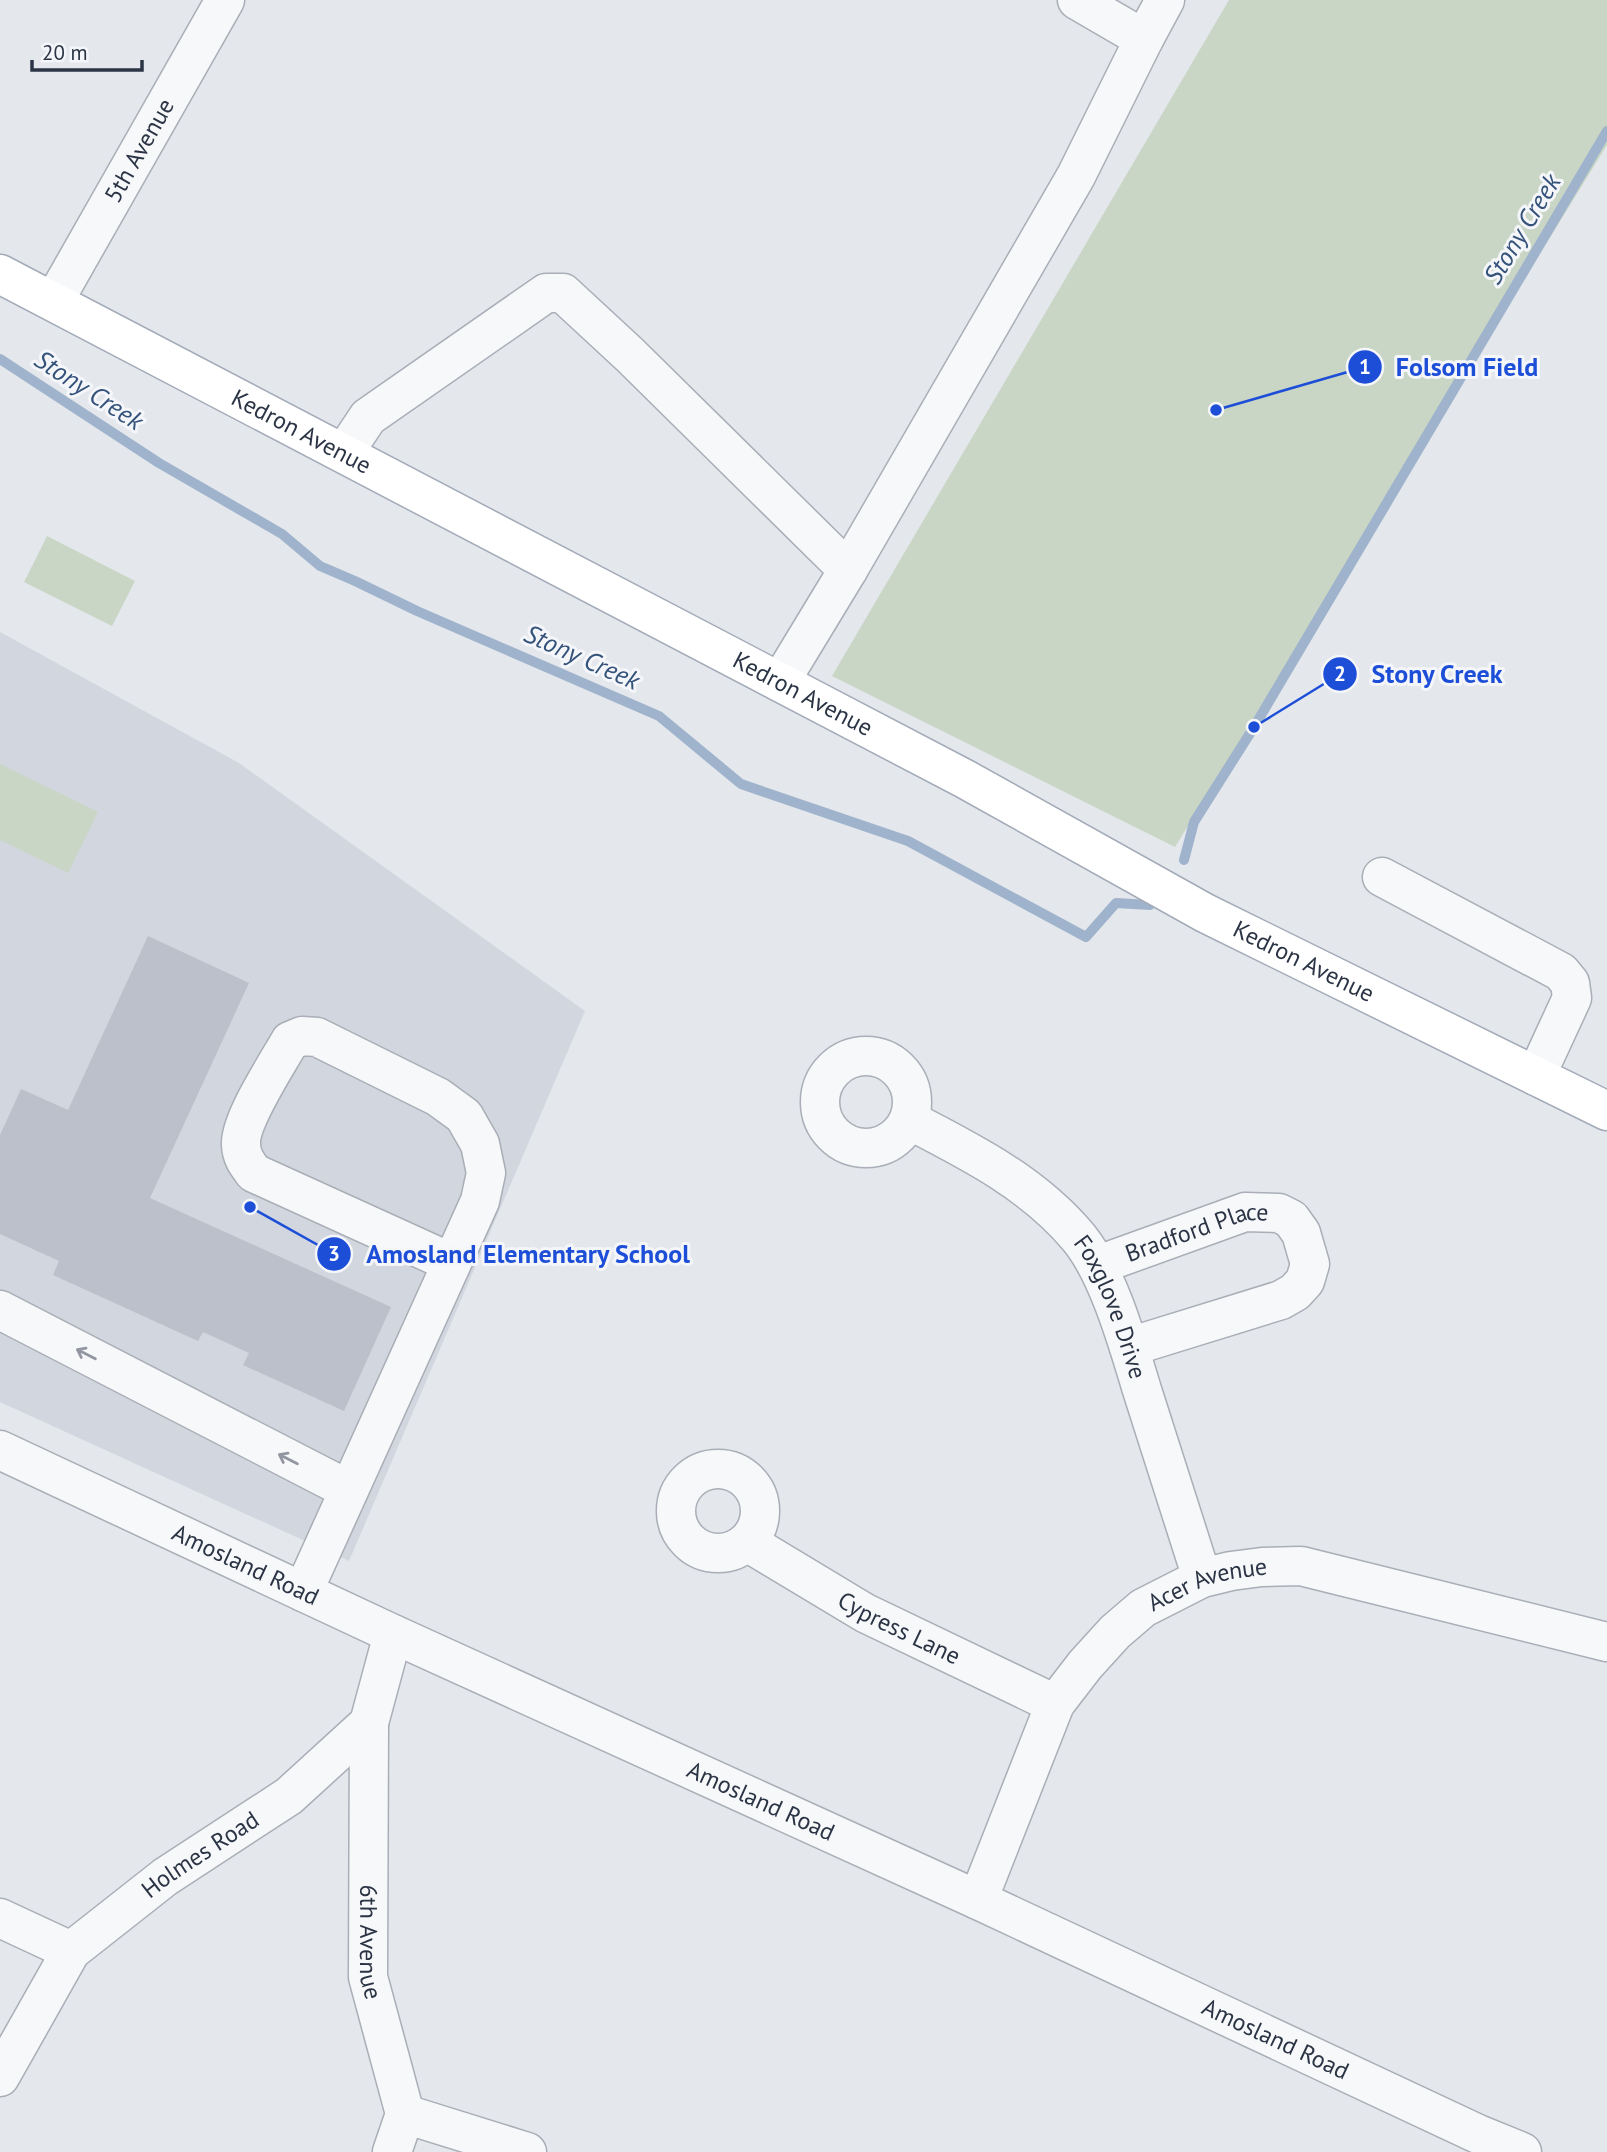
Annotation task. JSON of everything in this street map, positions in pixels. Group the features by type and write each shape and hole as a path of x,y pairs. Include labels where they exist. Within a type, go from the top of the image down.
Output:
{"main road":[{"name":"Kedron Avenue","path":"0,274 965,779 1205,913 1607,1111"}],"street":[{"name":"5th Avenue","path":"54,301 225,0"},
{"path":"1077,0 1144,39"},
{"path":"780,682 848,570 1076,176 1165,0"},
{"path":"344,453 368,417 546,293 563,293 630,355 848,570"},
{"path":"1382,877 1562,972 1570,983 1572,998 1536,1076"},
{"path":"303,1592 349,1490 452,1263 480,1201 486,1173 480,1144 464,1116 438,1097 317,1037 302,1036 290,1041 244,1125 240,1142 243,1158 248,1166 254,1173 452,1263"},
{"name":"Foxglove Drive","path":"909,1120 978,1155 1022,1184 1079,1238 1098,1265 1129,1347 1202,1578"},
{"name":"Bradford Place","path":"1098,1265 1245,1212 1279,1213 1291,1219 1301,1233 1310,1264 1305,1281 1295,1292 1281,1300 1129,1347"},
{"path":"0,1310 349,1490"},
{"name":"Amosland Road","path":"0,1450 393,1634 978,1900 1473,2143 1522,2152"},
{"name":"Cypress Lane","path":"747,1542 865,1613 1055,1704"},
{"name":"Acer Avenue","path":"978,1900 1055,1704 1115,1632 1143,1608 1202,1578 1262,1567 1301,1566 1607,1642"},
{"path":"369,1723 393,1634"},
{"name":"Holmes Road","path":"0,2077 71,1951 165,1877 289,1796 369,1723"},
{"name":"6th Avenue","path":"369,1723 368,1978 405,2114"},
{"path":"0,1917 71,1951"},
{"path":"392,2152 405,2114 527,2152"}],"shaded area":[{"path":"0,632 239,763 585,1011 349,1561 0,1402"}],"green space":[{"path":"1229,0 1607,0 1607,145 1175,847 832,676"},
{"path":"47,536 135,581 112,626 24,582"},
{"path":"0,764 98,812 68,873 0,840"}],"building":[{"path":"148,936 249,983 150,1198 391,1307 344,1411 243,1365 249,1353 203,1332 198,1341 53,1275 59,1261 0,1234 0,1135 21,1089 68,1110"}],"waterway":[{"name":"Stony Creek","path":"1184,860 1194,822 1254,727 1607,131"},
{"name":"Stony Creek","path":"0,359 159,463 282,534 320,566 659,716 741,784 908,841 1086,937 1116,903 1150,905"}],"place":[{"name":"Folsom Field","path":"1216,410"},
{"name":"Stony Creek","path":"1254,727"},
{"name":"Amosland Elementary School","path":"250,1207"}]}
